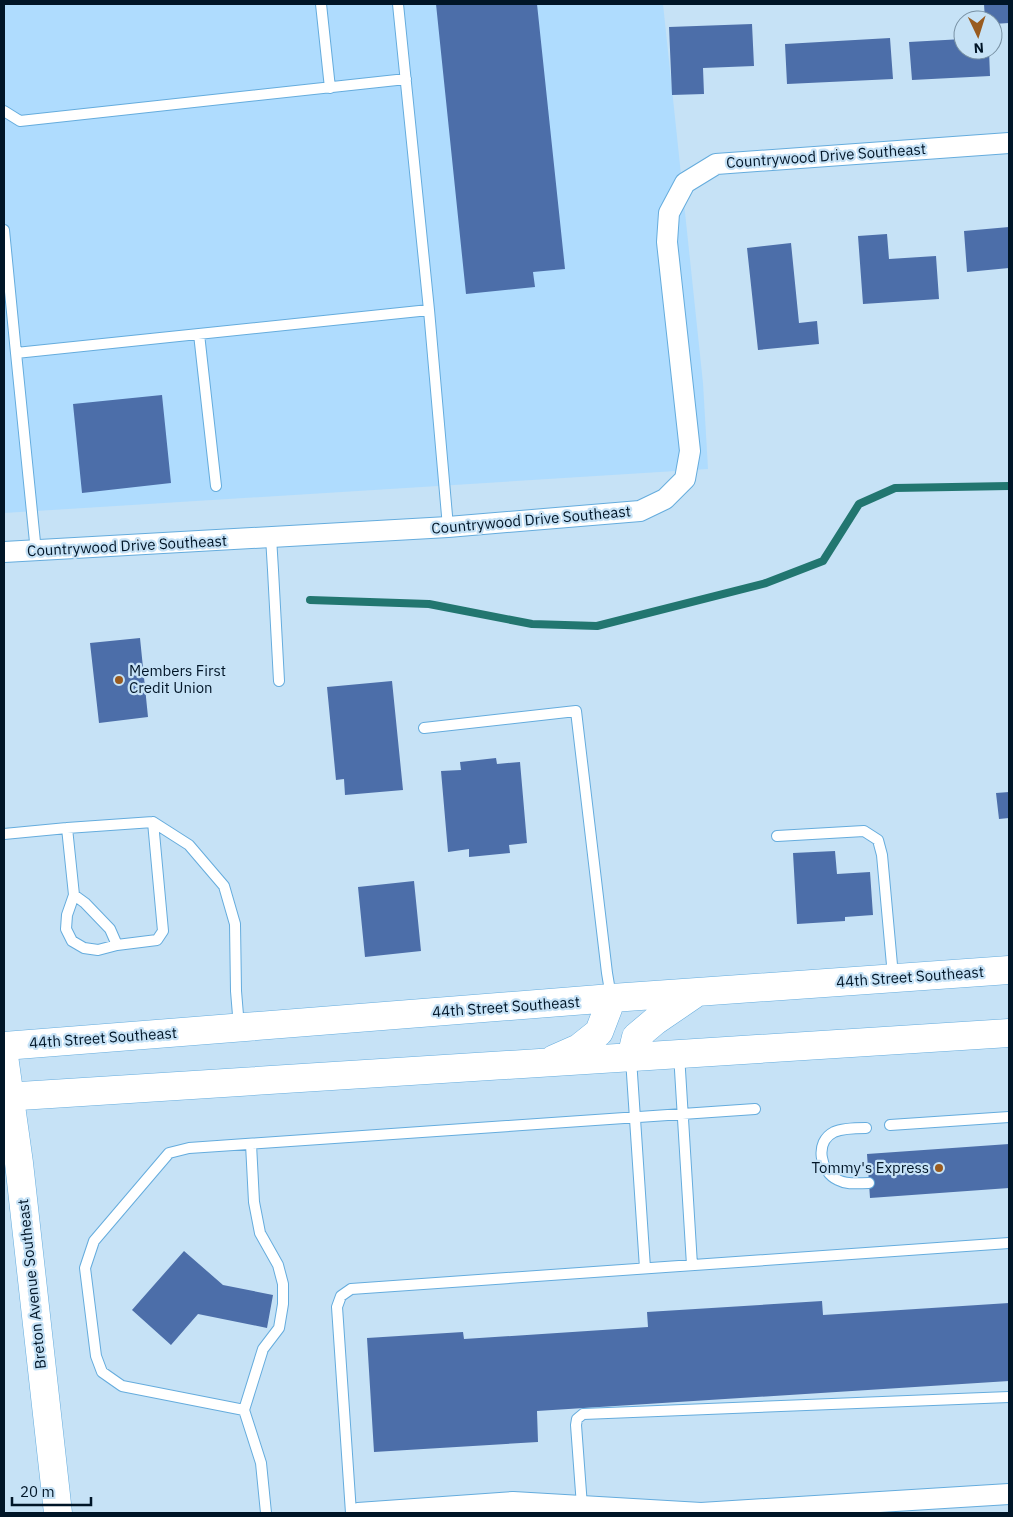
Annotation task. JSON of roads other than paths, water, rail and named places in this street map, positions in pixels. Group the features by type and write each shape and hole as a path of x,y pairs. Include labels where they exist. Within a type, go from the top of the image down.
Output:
{"main road":[{"name":"44th Street Southeast","path":"4,1046 612,998 1009,970"},
{"path":"631,1058 636,1037 698,992"},
{"path":"543,1063 579,1048 600,1032 612,998"},
{"path":"6,1097 1009,1033"},
{"name":"Breton Avenue Southeast","path":"4,1056 6,1097 19,1163 58,1513"}],"street":[{"name":"Countrywood Drive Southeast","path":"4,552 36,552 448,527 640,511 665,499 685,479 690,451 667,242 669,213 685,183 716,164 1009,143"},
{"path":"358,1513 513,1502 582,1506 615,1511 701,1513 1009,1494"}],"lane":[{"path":"321,4 330,88"},
{"path":"398,4 429,310 448,527"},
{"path":"4,111 20,122 406,79"},
{"path":"4,230 8,311 16,353 36,552"},
{"path":"16,353 429,310"},
{"path":"199,334 216,486"},
{"path":"270,537 274,570 279,681"},
{"path":"424,728 576,711 607,974 612,998"},
{"path":"67,828 74,895 67,915 66,929 72,941 84,948 98,950 117,945 157,940 163,931 153,822"},
{"path":"4,834 153,822 189,845 224,886 235,924 236,991 239,1028"},
{"path":"777,836 864,831 878,840 882,855 893,978"},
{"path":"74,895 85,903 110,929 117,945"},
{"path":"679,1054 692,1265"},
{"path":"631,1058 645,1268"},
{"path":"244,1410 122,1386 102,1372 96,1356 85,1268 94,1241 169,1153 190,1148 755,1109"},
{"path":"890,1126 1009,1117"},
{"path":"866,1128 834,1132 824,1140 822,1152 824,1167 830,1176 851,1184 869,1183"},
{"path":"251,1144 254,1202 258,1225 260,1233 278,1265 283,1284 279,1328 263,1348 244,1410 261,1462 266,1513"},
{"path":"351,1513 337,1307 341,1296 351,1289 1009,1243"},
{"path":"582,1506 576,1425 578,1418 583,1414 1009,1397"}],"waterway":[{"path":"310,600 429,604 532,624 597,626 766,583 823,561 859,504 895,488 1009,486"}],"place":[{"name":"Members First Credit Union","path":"119,680"},
{"name":"Tommy's Express","path":"939,1168"}]}
